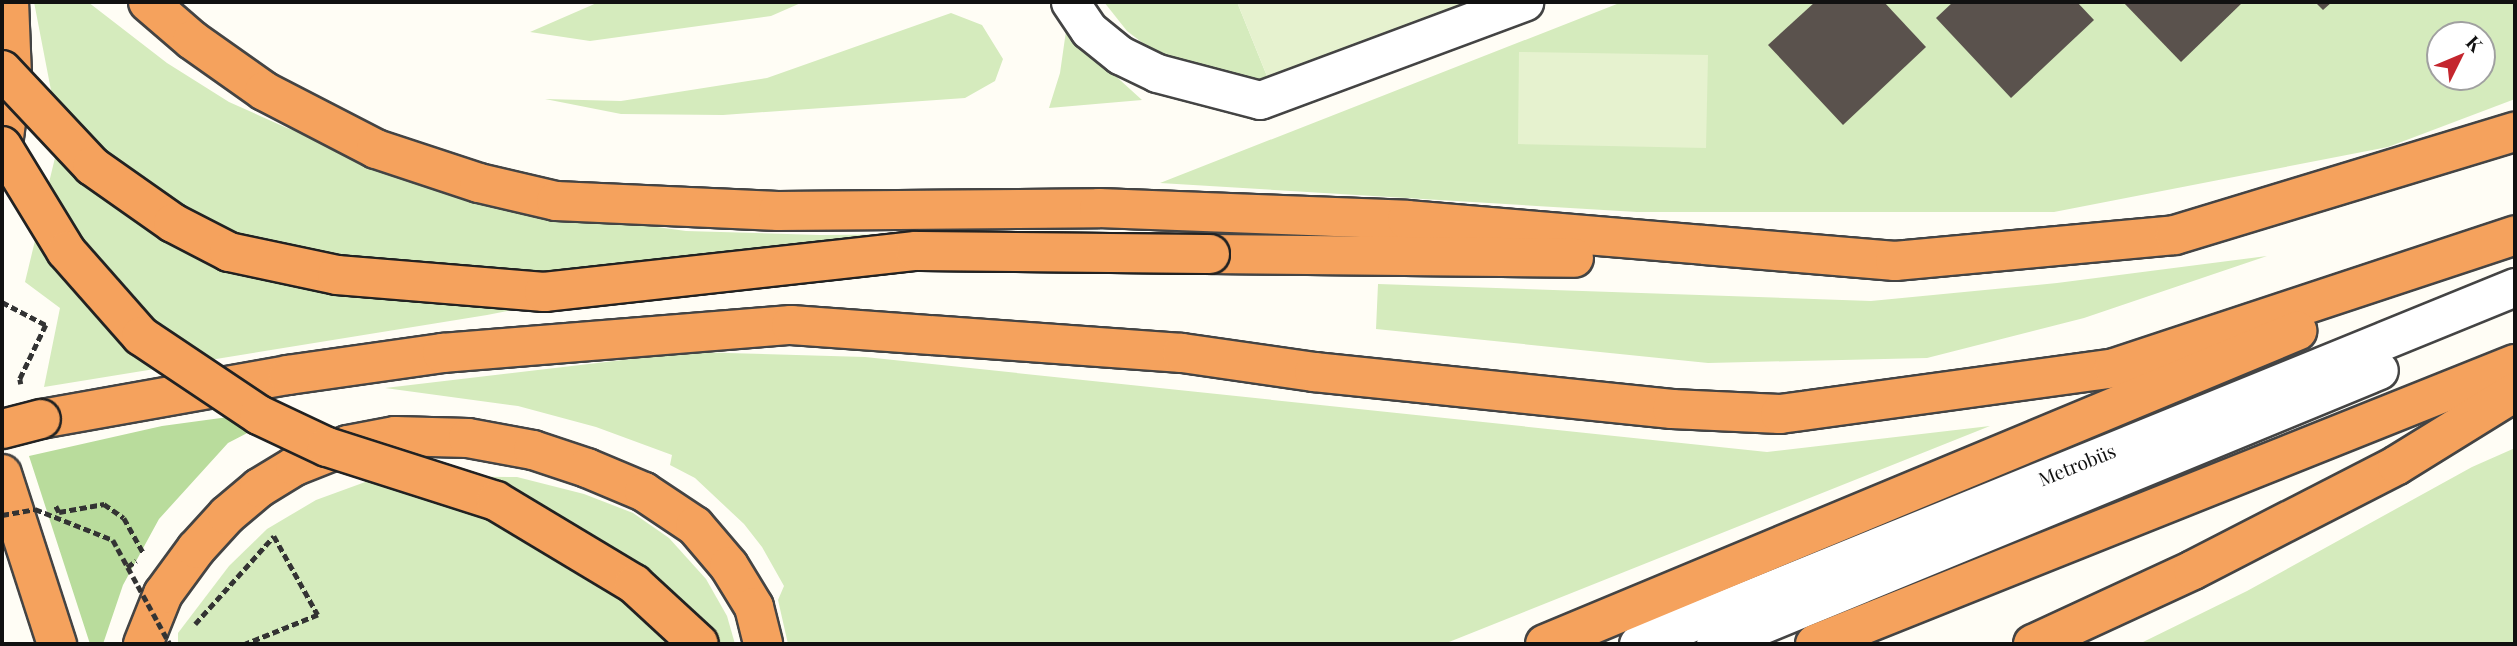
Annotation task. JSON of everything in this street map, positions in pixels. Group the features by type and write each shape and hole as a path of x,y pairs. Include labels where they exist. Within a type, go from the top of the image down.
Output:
{"highway":[{"path":"2,153 12,76 9,2"},
{"path":"148,2 192,40 264,91 376,149 479,183 556,201 778,211 1099,208 1406,220 1895,261"},
{"path":"2,70 92,166 173,223 229,252 337,275 544,292 916,251 1895,261 2175,235 2515,132"},
{"path":"2,146 66,251 141,336 270,420 327,447 496,501 634,584 699,644"},
{"path":"2,429 41,419 288,375 442,353 791,325 1182,353 1314,372 1658,407 1780,414 2114,368 2515,237"},
{"path":"1545,644 1838,525 2515,237"},
{"path":"1815,644 2515,364"},
{"path":"2033,644 2193,570 2398,465 2515,392"},
{"path":"143,644 163,594 196,549 227,515 259,488 295,466 348,445 395,436 468,438 533,450 587,468 645,492 695,526 729,566 754,607 763,644"},
{"path":"2,474 57,644"},
{"path":"1841,644 1894,612"}],"street":[{"path":"1070,2 1089,30 1120,55 1157,73 1260,100 1524,2"},
{"name":"Metrobüs","path":"1638,644 2515,287"},
{"name":"Metrobüs","path":"1715,644 2515,313"}],"path":[{"path":"2,302 26,314"},
{"path":"104,504 124,518 145,555 127,568"},
{"path":"2,515 35,509 113,540 170,644"},
{"path":"186,634 274,536 318,615 246,644"}],"green space":[{"path":"34,2 88,2 167,63 229,102 287,128 548,212 686,231 820,235 1058,233 1242,249 715,271 487,315 44,387 60,308 25,282 60,137"},
{"path":"599,2 803,2 771,16 590,41 530,32"},
{"path":"1104,2 1237,2 1271,86 1157,54 1127,31"},
{"path":"1237,2 1484,2 1271,86"},
{"path":"1622,2 2515,2 2515,99 2388,147 2054,212 1637,212 1160,183"},
{"path":"951,13 982,25 1003,59 995,81 965,98 723,115 621,114 545,99 621,101 767,78"},
{"path":"1066,31 1142,100 1049,108 1060,73"},
{"path":"1519,52 1708,55 1706,148 1518,144"},
{"path":"2267,256 2084,318 1927,358 1708,363 1376,329 1378,284 1871,301 2057,283"},
{"path":"691,352 865,357 1767,452 1990,426 1444,644 788,644 778,600 784,586 762,547 744,524 695,478 670,465 672,455 596,427 518,406 385,388"},
{"path":"296,408 228,443 159,519 123,585 103,644 90,644 29,456 162,426"},
{"path":"2515,448 2515,644 2139,644 2247,591 2472,467"},
{"path":"418,476 517,477 584,494 633,513 669,538 706,579 727,616 735,644 178,644 178,633 229,566 267,529 316,500 368,481"}],"building":[{"path":"1815,2 1884,2 1926,47 1843,125 1768,45"},
{"path":"1953,2 2077,2 2094,20 2011,98 1936,18"},
{"path":"2123,2 2243,2 2181,62"},
{"path":"2315,2 2332,2 2323,10"}]}
